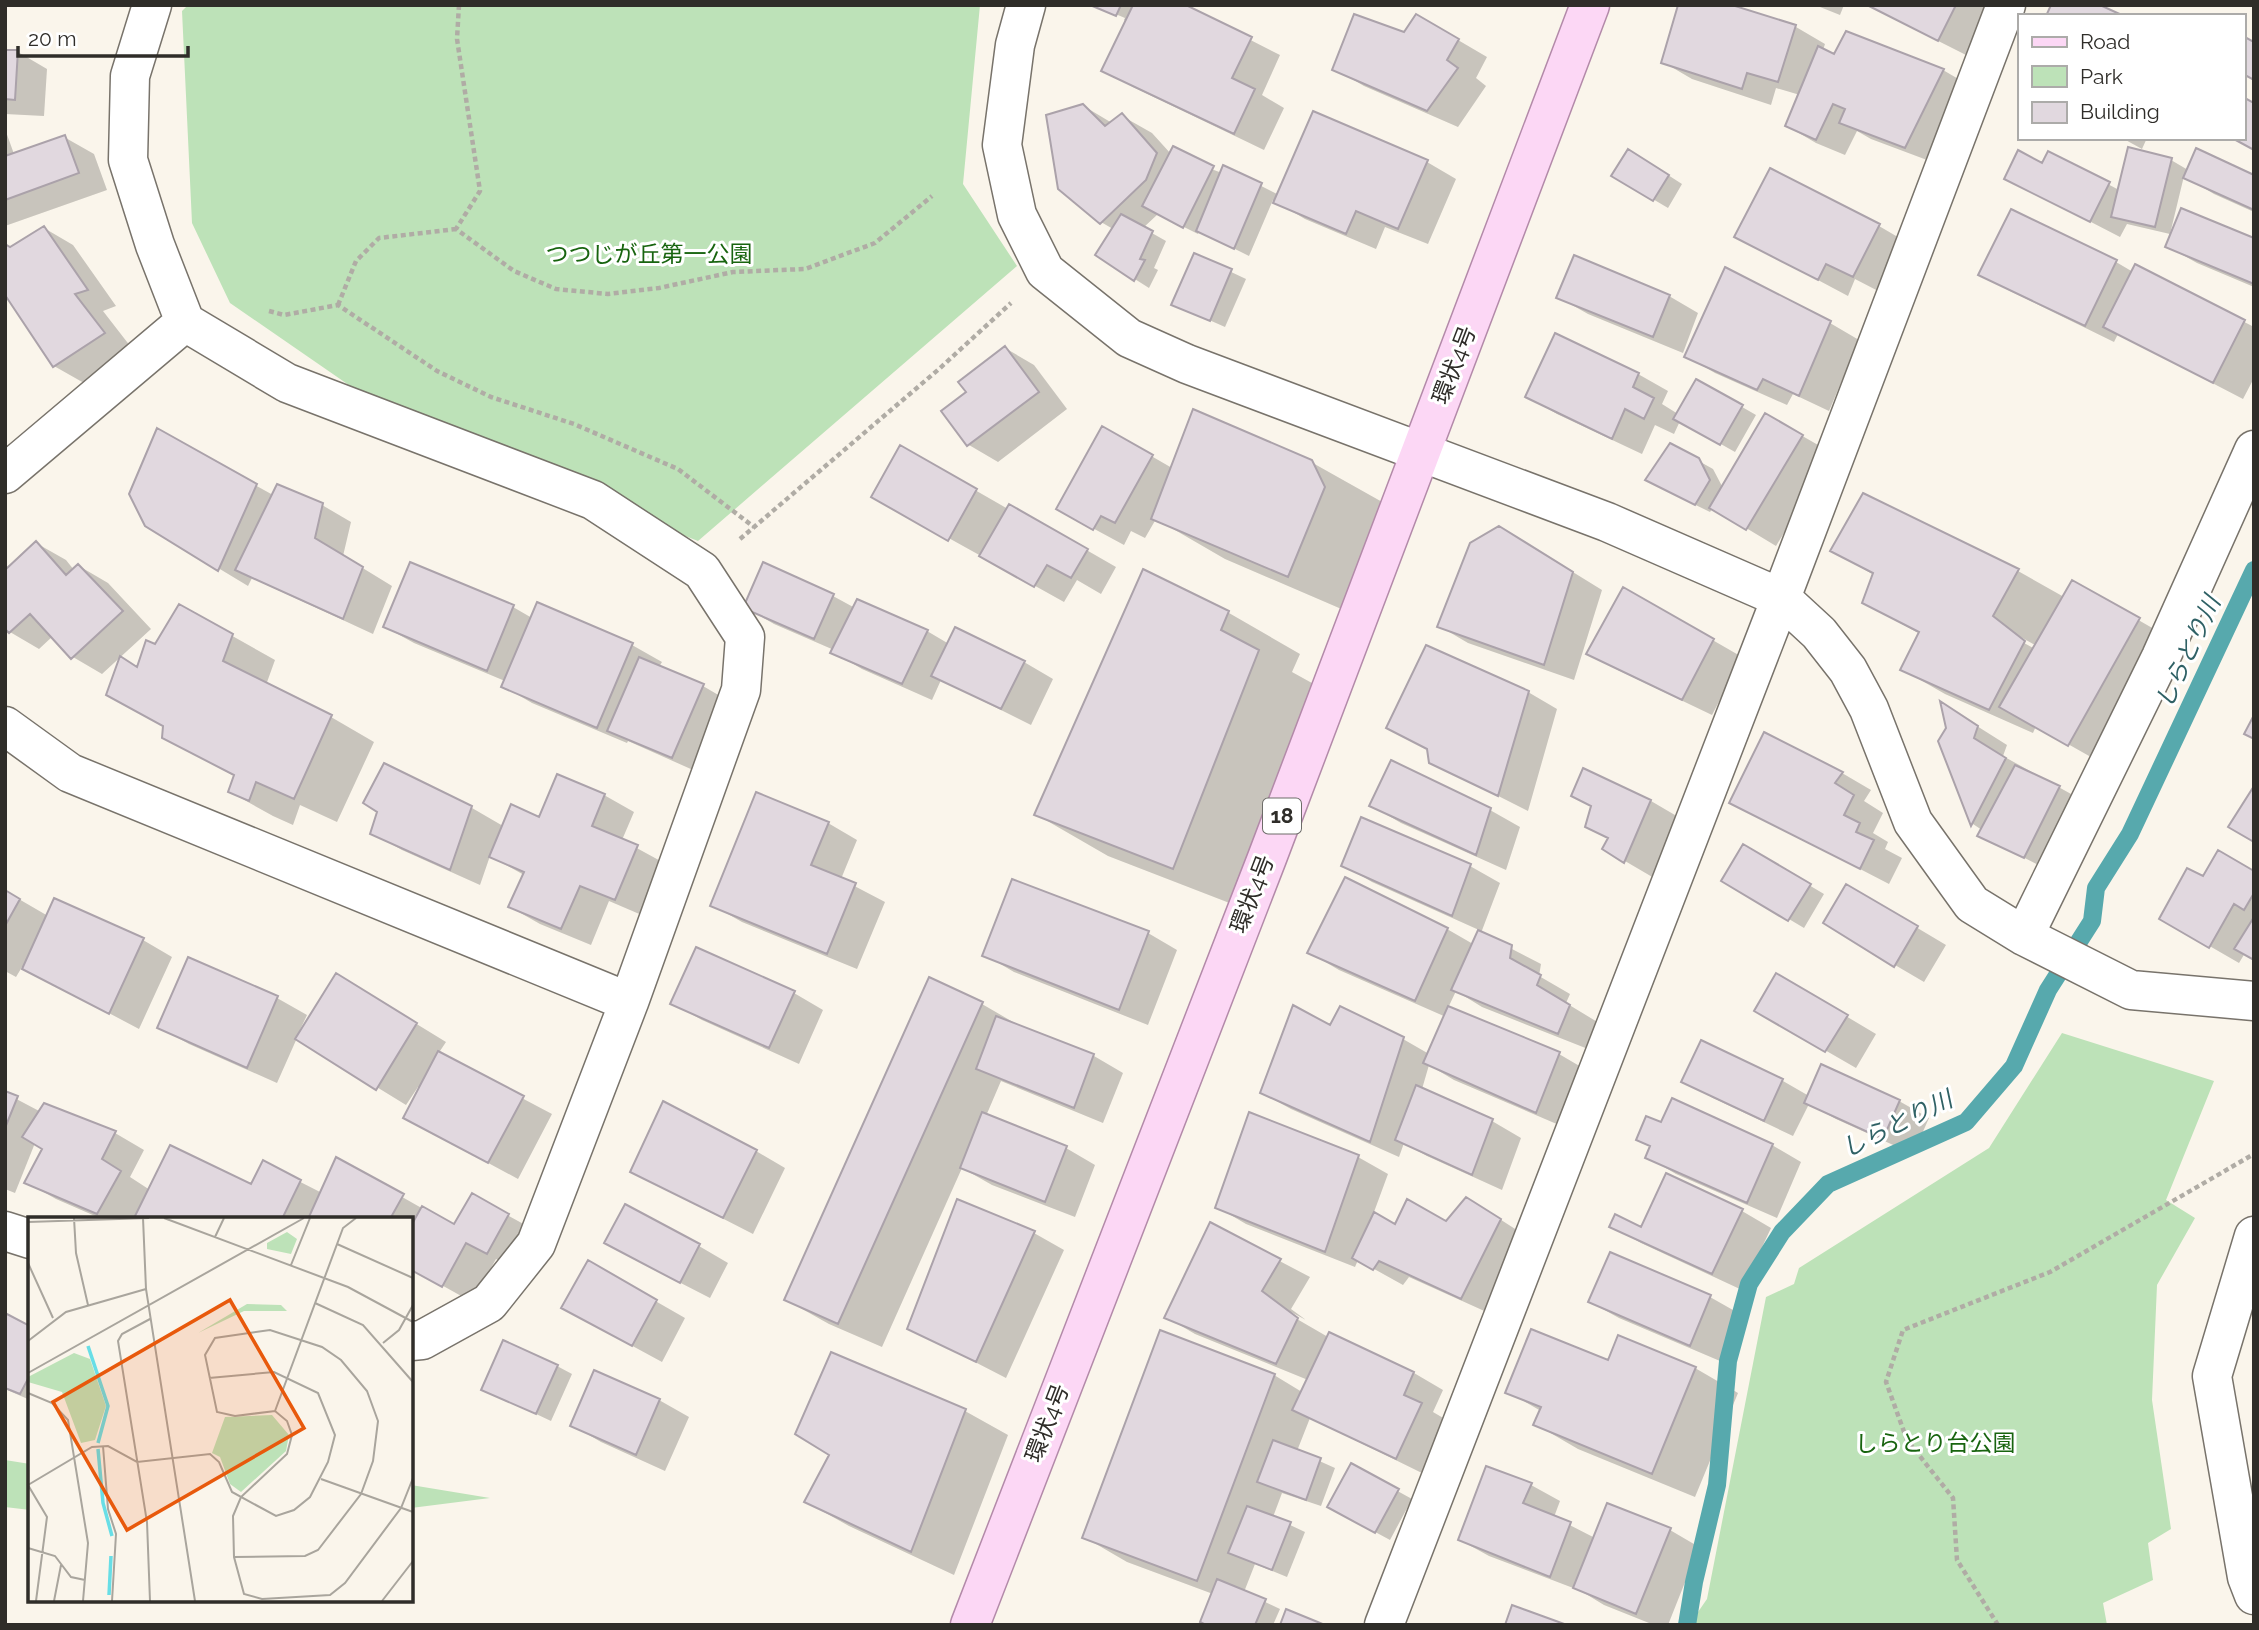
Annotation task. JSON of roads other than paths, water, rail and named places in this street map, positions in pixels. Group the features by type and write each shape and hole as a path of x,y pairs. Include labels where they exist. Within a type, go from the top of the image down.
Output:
{"main road":[{"name":"環状4号","path":"970,1625 1422,451 1590,5"}],"street":[{"path":"152,5 130,76 128,160 155,244 185,322 288,383 593,500 702,571 745,637 741,690 629,1002 536,1244 489,1303 422,1340 413,1341"},
{"path":"1026,5 1015,45 1002,145 1017,215 1045,271 1129,338 1187,364 1607,522 1781,598 1819,633 1848,670 1869,709 1913,822 1972,904 2030,939 2131,990 2254,1001"},
{"path":"1384,1625 1781,598 2006,5"},
{"path":"5,474 185,322"},
{"path":"2030,939 2254,450"},
{"path":"5,726 70,773 629,1002"},
{"path":"5,1231 28,1238"},
{"path":"2254,1236 2212,1376 2247,1577 2254,1595"}],"waterway":[{"name":"しらとり川","path":"1687,1625 1694,1582 1717,1485 1728,1361 1749,1284 1782,1232 1828,1184 1966,1122 2014,1066 2048,990 2092,921 2096,888 2130,834 2254,570"}],"park label":[{"name":"つつじが丘第一公園","path":"649,254"},
{"name":"しらとり台公園","path":"1935,1443"}]}
